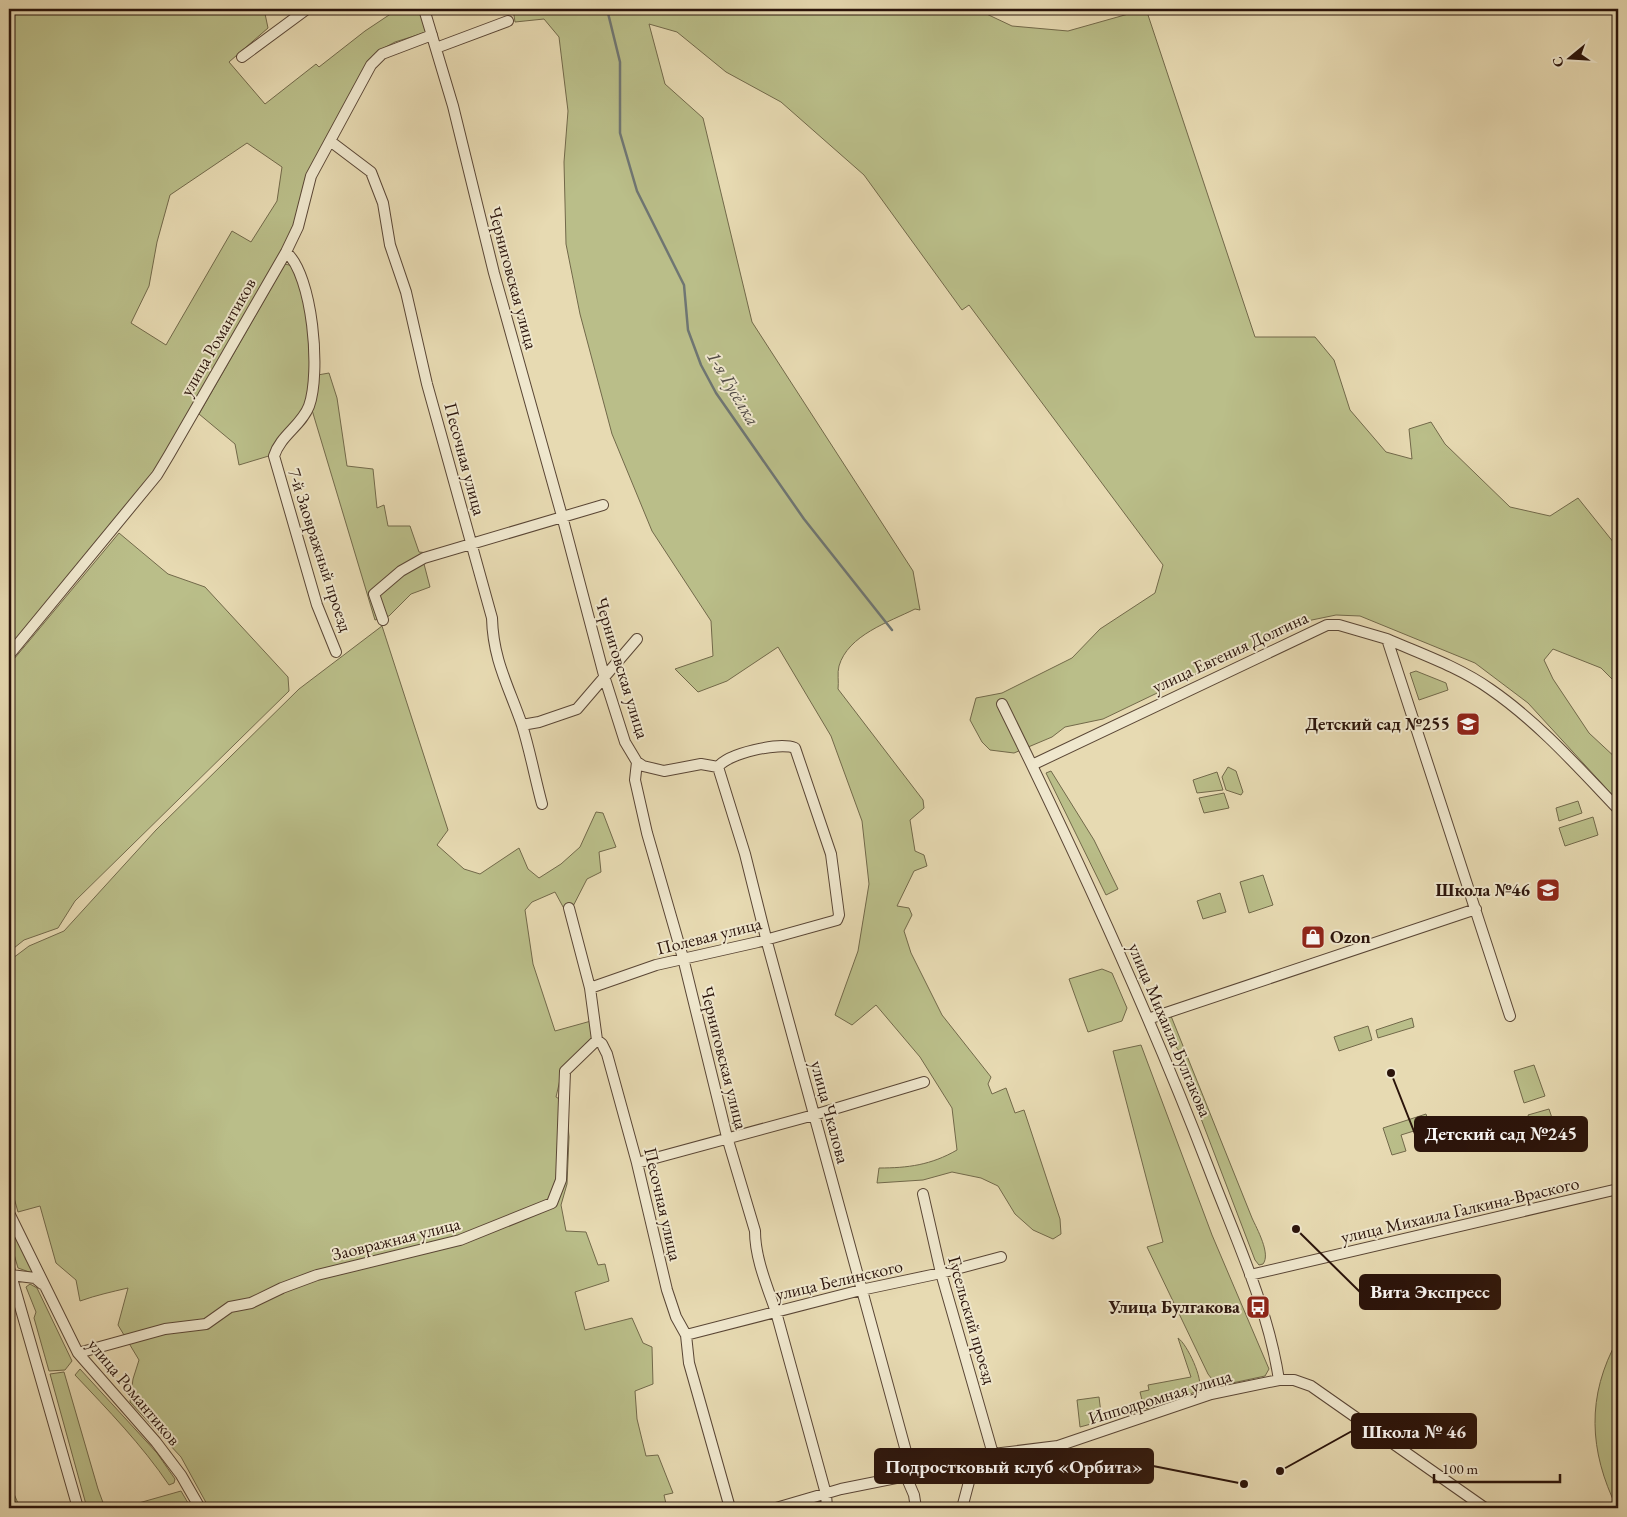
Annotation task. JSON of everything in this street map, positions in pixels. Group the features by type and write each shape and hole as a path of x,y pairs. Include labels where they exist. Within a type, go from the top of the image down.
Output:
{"street":[{"path":"242,58 307,9"},
{"name":"Черниговская улица","path":"424,9 462,142 494,273 562,516 605,679 625,742 637,762 635,780 683,958 727,1138 755,1231 755,1241 770,1298 776,1312 826,1494 827,1508"},
{"path":"436,48 508,21"},
{"name":"улица Романтиков","path":"9,655 157,475 286,252 298,227 312,176 376,60 382,54 399,46 432,35"},
{"name":"Песочная улица","path":"330,141 371,172 383,203 390,245 406,292 427,384 492,618 492,641 508,692 522,725 542,804"},
{"name":"7-й Заовражный проезд","path":"286,252 294,258 310,314 316,359 315,385 309,408 277,446 274,456 317,605 336,652"},
{"path":"383,620 374,594 401,571 424,558 603,505"},
{"name":"улица Евгения Долгина","path":"1032,766 1327,625 1339,625 1387,639"},
{"path":"522,725 539,722 577,709 605,679 637,639"},
{"path":"1387,639 1454,668 1495,692 1523,713 1618,809"},
{"path":"1387,639 1510,1016"},
{"name":"улица Михаила Булгакова","path":"1002,704 1107,922 1179,1092 1250,1275 1267,1328 1278,1380"},
{"name":"Полевая улица","path":"590,988 656,965 837,920 839,915 831,854 795,748 788,746 755,750 723,761 718,767"},
{"path":"637,762 643,766 664,771 701,764 718,767"},
{"name":"улица Чкалова","path":"718,767 745,854 766,939 861,1290 916,1508"},
{"name":"Песочная улица","path":"568,908 590,988 596,1040 602,1044 607,1054 638,1163 667,1290 676,1317 686,1335 689,1363 730,1508"},
{"path":"1148,1019 1476,910"},
{"name":"Заовражная улица","path":"78,1353 165,1329 206,1324 230,1307 251,1303 282,1288 317,1275 460,1240 552,1203 561,1180 565,1071 596,1040"},
{"path":"638,1163 814,1115 924,1082"},
{"name":"улица Михаила Галкина-Враского","path":"1250,1275 1618,1189"},
{"name":"Гусельский проезд","path":"923,1194 940,1273 992,1454"},
{"name":"улица Романтиков","path":"9,1213 78,1353 156,1442 181,1476 200,1508"},
{"name":"улица Белинского","path":"686,1335 861,1290 940,1273 1001,1257"},
{"path":"10,1271 35,1278 44,1287"},
{"path":"10,1271 78,1508"},
{"name":"Ипподромная улица","path":"776,1508 826,1494 882,1482 907,1470 960,1454 992,1454 1058,1446 1211,1394 1278,1380 1294,1380 1311,1386 1485,1508"},
{"path":"962,1508 970,1478 992,1454"},
{"path":"1469,1496 1472,1508"}],"green space":[{"path":"9,9 264,9 268,28 229,62 265,104 316,64 319,67 365,31 398,9 421,9 427,32 395,42 382,49 309,175 291,238 154,472 9,648","holes":["247,143 282,167 277,201 251,242 232,231 166,345 131,323 149,286 157,242 170,195"]},
{"path":"513,9 976,9 1012,26 1068,31 1146,9 1255,337 1315,337 1334,360 1350,410 1386,452 1412,459 1409,429 1431,422 1445,444 1510,507 1550,516 1578,498 1618,548 1618,685 1601,668 1553,649 1544,660 1553,679 1589,733 1618,760 1618,801 1528,703 1475,663 1360,616 1336,615 1307,621 1103,719 1065,727 1052,737 1014,753 990,750 982,742 970,720 976,698 1002,693 1072,658 1100,629 1155,593 1163,565 969,305 962,310 864,175 781,102 726,72 677,32 649,24 665,84 703,118 752,322 913,571 920,610 915,609 882,625 860,638 851,646 839,666 838,689 923,800 924,808 910,820 915,851 924,855 927,866 914,871 897,906 909,908 912,915 904,931 911,953 942,1015 991,1077 988,1084 992,1094 1006,1088 1015,1113 1024,1110 1060,1219 1061,1234 1053,1239 1033,1230 1015,1214 998,1186 981,1178 952,1172 923,1180 877,1183 879,1168 919,1165 957,1150 952,1108 920,1057 876,1005 852,1025 835,1015 858,951 869,884 862,821 831,736 778,647 727,681 698,692 675,669 713,656 711,621 652,531 612,434 580,314 566,244 564,162 568,111 559,37 544,19 515,22"},
{"path":"285,264 293,266 309,315 312,376 329,373 337,398 347,466 373,469 377,508 384,505 388,526 410,526 419,552 428,553 430,558 424,564 430,587 411,594 389,616 375,620 312,410 272,455 239,465 235,444 199,414"},
{"path":"119,533 168,574 205,587 288,677 289,691 75,901 58,928 24,940 9,952 9,665"},
{"path":"382,626 448,830 437,845 464,869 480,874 519,848 528,869 539,878 561,864 580,847 596,812 603,813 616,847 599,852 601,872 587,879 568,916 555,892 532,902 525,910 533,964 555,1031 591,1021 592,1037 563,1067 556,1097 566,1103 569,1137 567,1184 561,1205 566,1231 586,1232 598,1265 605,1264 609,1281 575,1292 585,1330 632,1318 643,1343 652,1347 653,1384 635,1391 637,1419 646,1456 658,1455 673,1493 664,1495 667,1508 209,1508 181,1457 130,1402 133,1379 139,1360 118,1325 128,1288 80,1301 76,1280 56,1263 40,1206 18,1212 9,1180 9,961 29,946 64,931 156,830 299,689"},
{"path":"1416,671 1446,683 1448,690 1419,700 1410,673"},
{"path":"1228,767 1236,771 1243,792 1241,795 1226,790 1222,777"},
{"path":"1051,771 1094,840 1118,889 1106,895 1046,773"},
{"path":"1217,772 1223,790 1197,793 1193,780"},
{"path":"1224,793 1229,808 1204,813 1199,798"},
{"path":"1578,801 1582,813 1559,821 1556,808"},
{"path":"1593,817 1598,835 1565,846 1559,828"},
{"path":"1263,875 1273,905 1249,913 1240,882"},
{"path":"1220,893 1226,912 1203,919 1197,901"},
{"path":"1102,969 1112,973 1127,1008 1122,1021 1088,1032 1069,979"},
{"path":"1171,1016 1262,1241 1265,1254 1263,1264 1259,1265 1255,1260 1192,1095 1182,1056 1166,1029 1161,1027 1161,1018"},
{"path":"1412,1018 1414,1027 1378,1038 1376,1030"},
{"path":"1368,1026 1372,1040 1339,1051 1334,1037"},
{"path":"1141,1045 1212,1235 1269,1369 1265,1376 1223,1385 1215,1383 1208,1374 1147,1247 1163,1242 1113,1051"},
{"path":"1534,1065 1545,1096 1524,1103 1514,1071"},
{"path":"1549,1109 1553,1121 1532,1128 1528,1115"},
{"path":"1426,1114 1430,1126 1401,1135 1406,1151 1392,1155 1383,1128"},
{"path":"9,1220 35,1268 32,1273 18,1268 9,1237"},
{"path":"30,1284 37,1288 72,1361 65,1370 49,1371 34,1318 36,1312 26,1287"},
{"path":"1178,1338 1186,1347 1194,1362 1199,1378 1199,1390 1154,1410 1144,1408 1140,1392 1149,1390 1148,1385 1191,1377"},
{"path":"1618,1339 1617,1508 1601,1466 1595,1424 1596,1402 1600,1381"},
{"path":"80,1369 157,1453 175,1479 174,1483 169,1485 136,1442 75,1375"},
{"path":"64,1372 105,1508 87,1508 50,1374"},
{"path":"1099,1397 1102,1421 1080,1427 1077,1400"},
{"path":"9,1482 20,1508 9,1508"},
{"path":"181,1491 191,1508 121,1508"}],"waterway":[{"name":"1-я Гусёлка","path":"607,9 620,62 620,133 637,191 684,285 688,330 701,365 716,393 804,519 892,630"}],"place":[{"name":"Детский сад №255","path":"1468,724"},
{"name":"Школа №46","path":"1548,890"},
{"name":"Ozon","path":"1313,937"},
{"name":"Детский сад №245","path":"1391,1073"},
{"name":"Вита Экспресс","path":"1296,1229"},
{"name":"Улица Булгакова","path":"1258,1307"},
{"name":"Школа № 46","path":"1280,1471"},
{"name":"Подростковый клуб «Орбита»","path":"1244,1484"}]}
